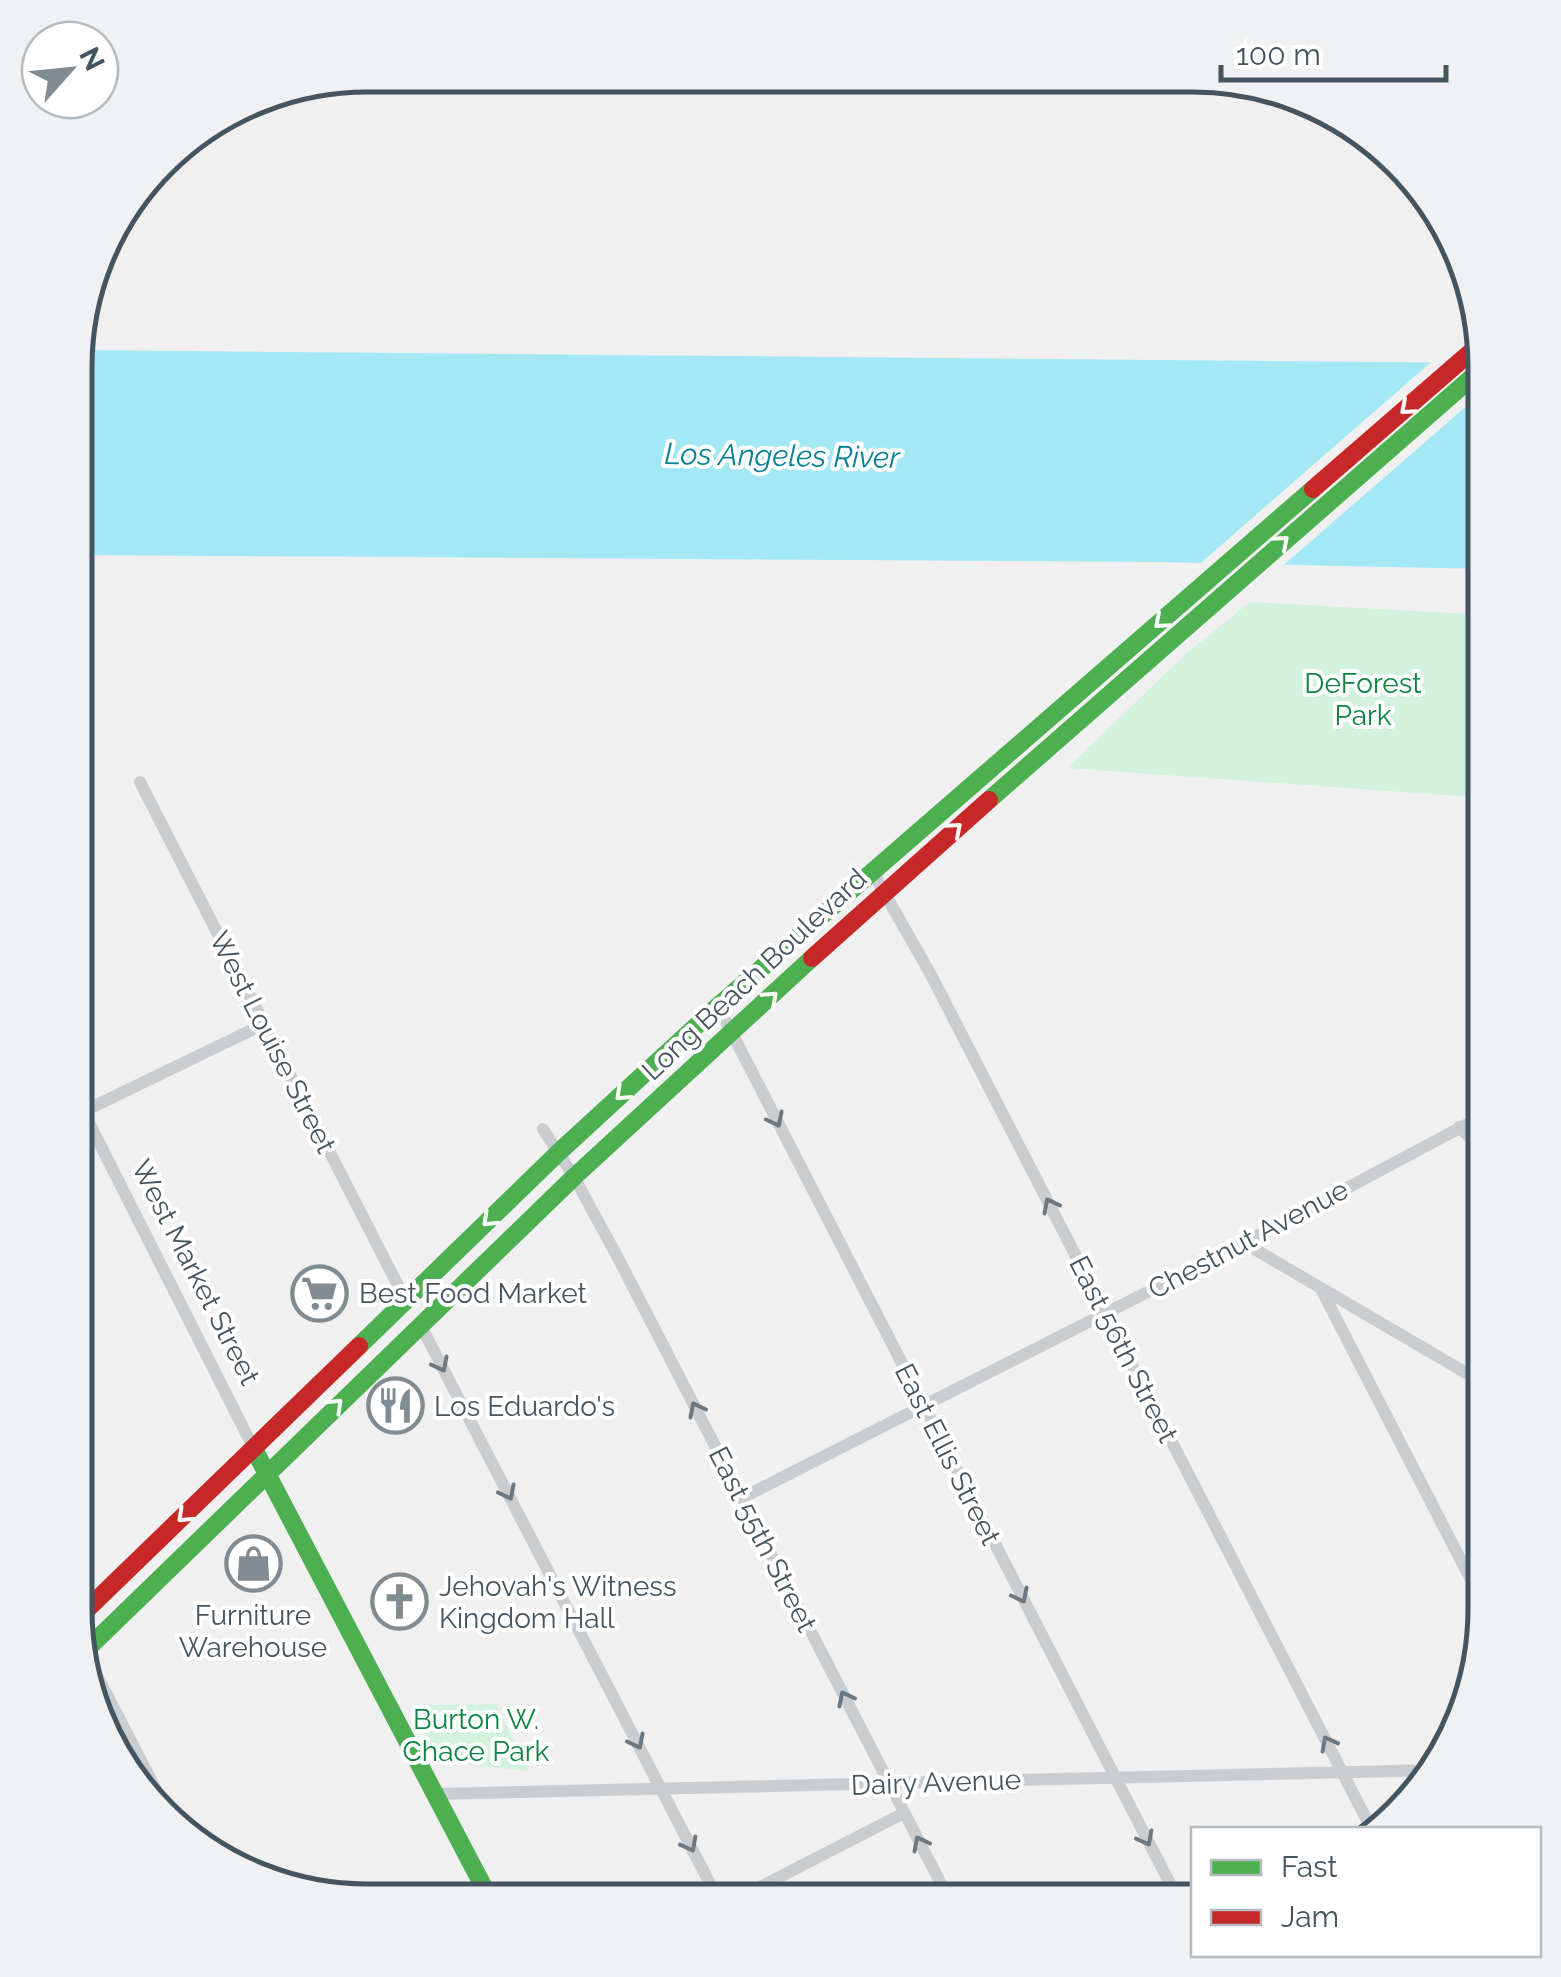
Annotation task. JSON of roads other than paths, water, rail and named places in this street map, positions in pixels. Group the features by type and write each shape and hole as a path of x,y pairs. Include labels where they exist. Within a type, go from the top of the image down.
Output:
{"main road":[{"name":"Long Beach Boulevard","path":"92,1605 558,1152 718,1006 1467,355"},
{"name":"Long Beach Boulevard","path":"95,1641 574,1176 886,890 1468,382"},
{"name":"West Market Street","path":"254,1449 482,1884"}],"street":[{"name":"West Louise Street","path":"140,782 406,1301"},
{"name":"East 56th Street","path":"872,871 886,890 1368,1822"},
{"name":"East Ellis Street","path":"718,1006 1170,1884"},
{"path":"92,1107 264,1024"},
{"name":"Chestnut Avenue","path":"742,1498 1244,1243 1468,1123"},
{"path":"1459,1128 1468,1136"},
{"name":"East 55th Street","path":"543,1129 574,1176 941,1884"},
{"name":"West Market Street","path":"92,1136 254,1449"},
{"path":"1244,1243 1468,1374"},
{"path":"1321,1289 1468,1575"},
{"path":"420,1324 710,1884"},
{"path":"106,1692 150,1778"},
{"name":"Dairy Avenue","path":"436,1794 1416,1770"},
{"path":"766,1884 904,1813"}],"water":[{"name":"Los Angeles River","path":"93,350 1468,363 1468,569 1156,562 92,555"}],"place":[{"name":"Best Food Market","path":"320,1293"},
{"name":"Los Eduardo's","path":"395,1406"},
{"name":"Furniture Warehouse","path":"253,1564"},
{"name":"Jehovah's Witness Kingdom Hall","path":"400,1602"}],"park label":[{"name":"DeForest Park","path":"1363,699"},
{"name":"Burton W. Chace Park","path":"476,1735"}]}
